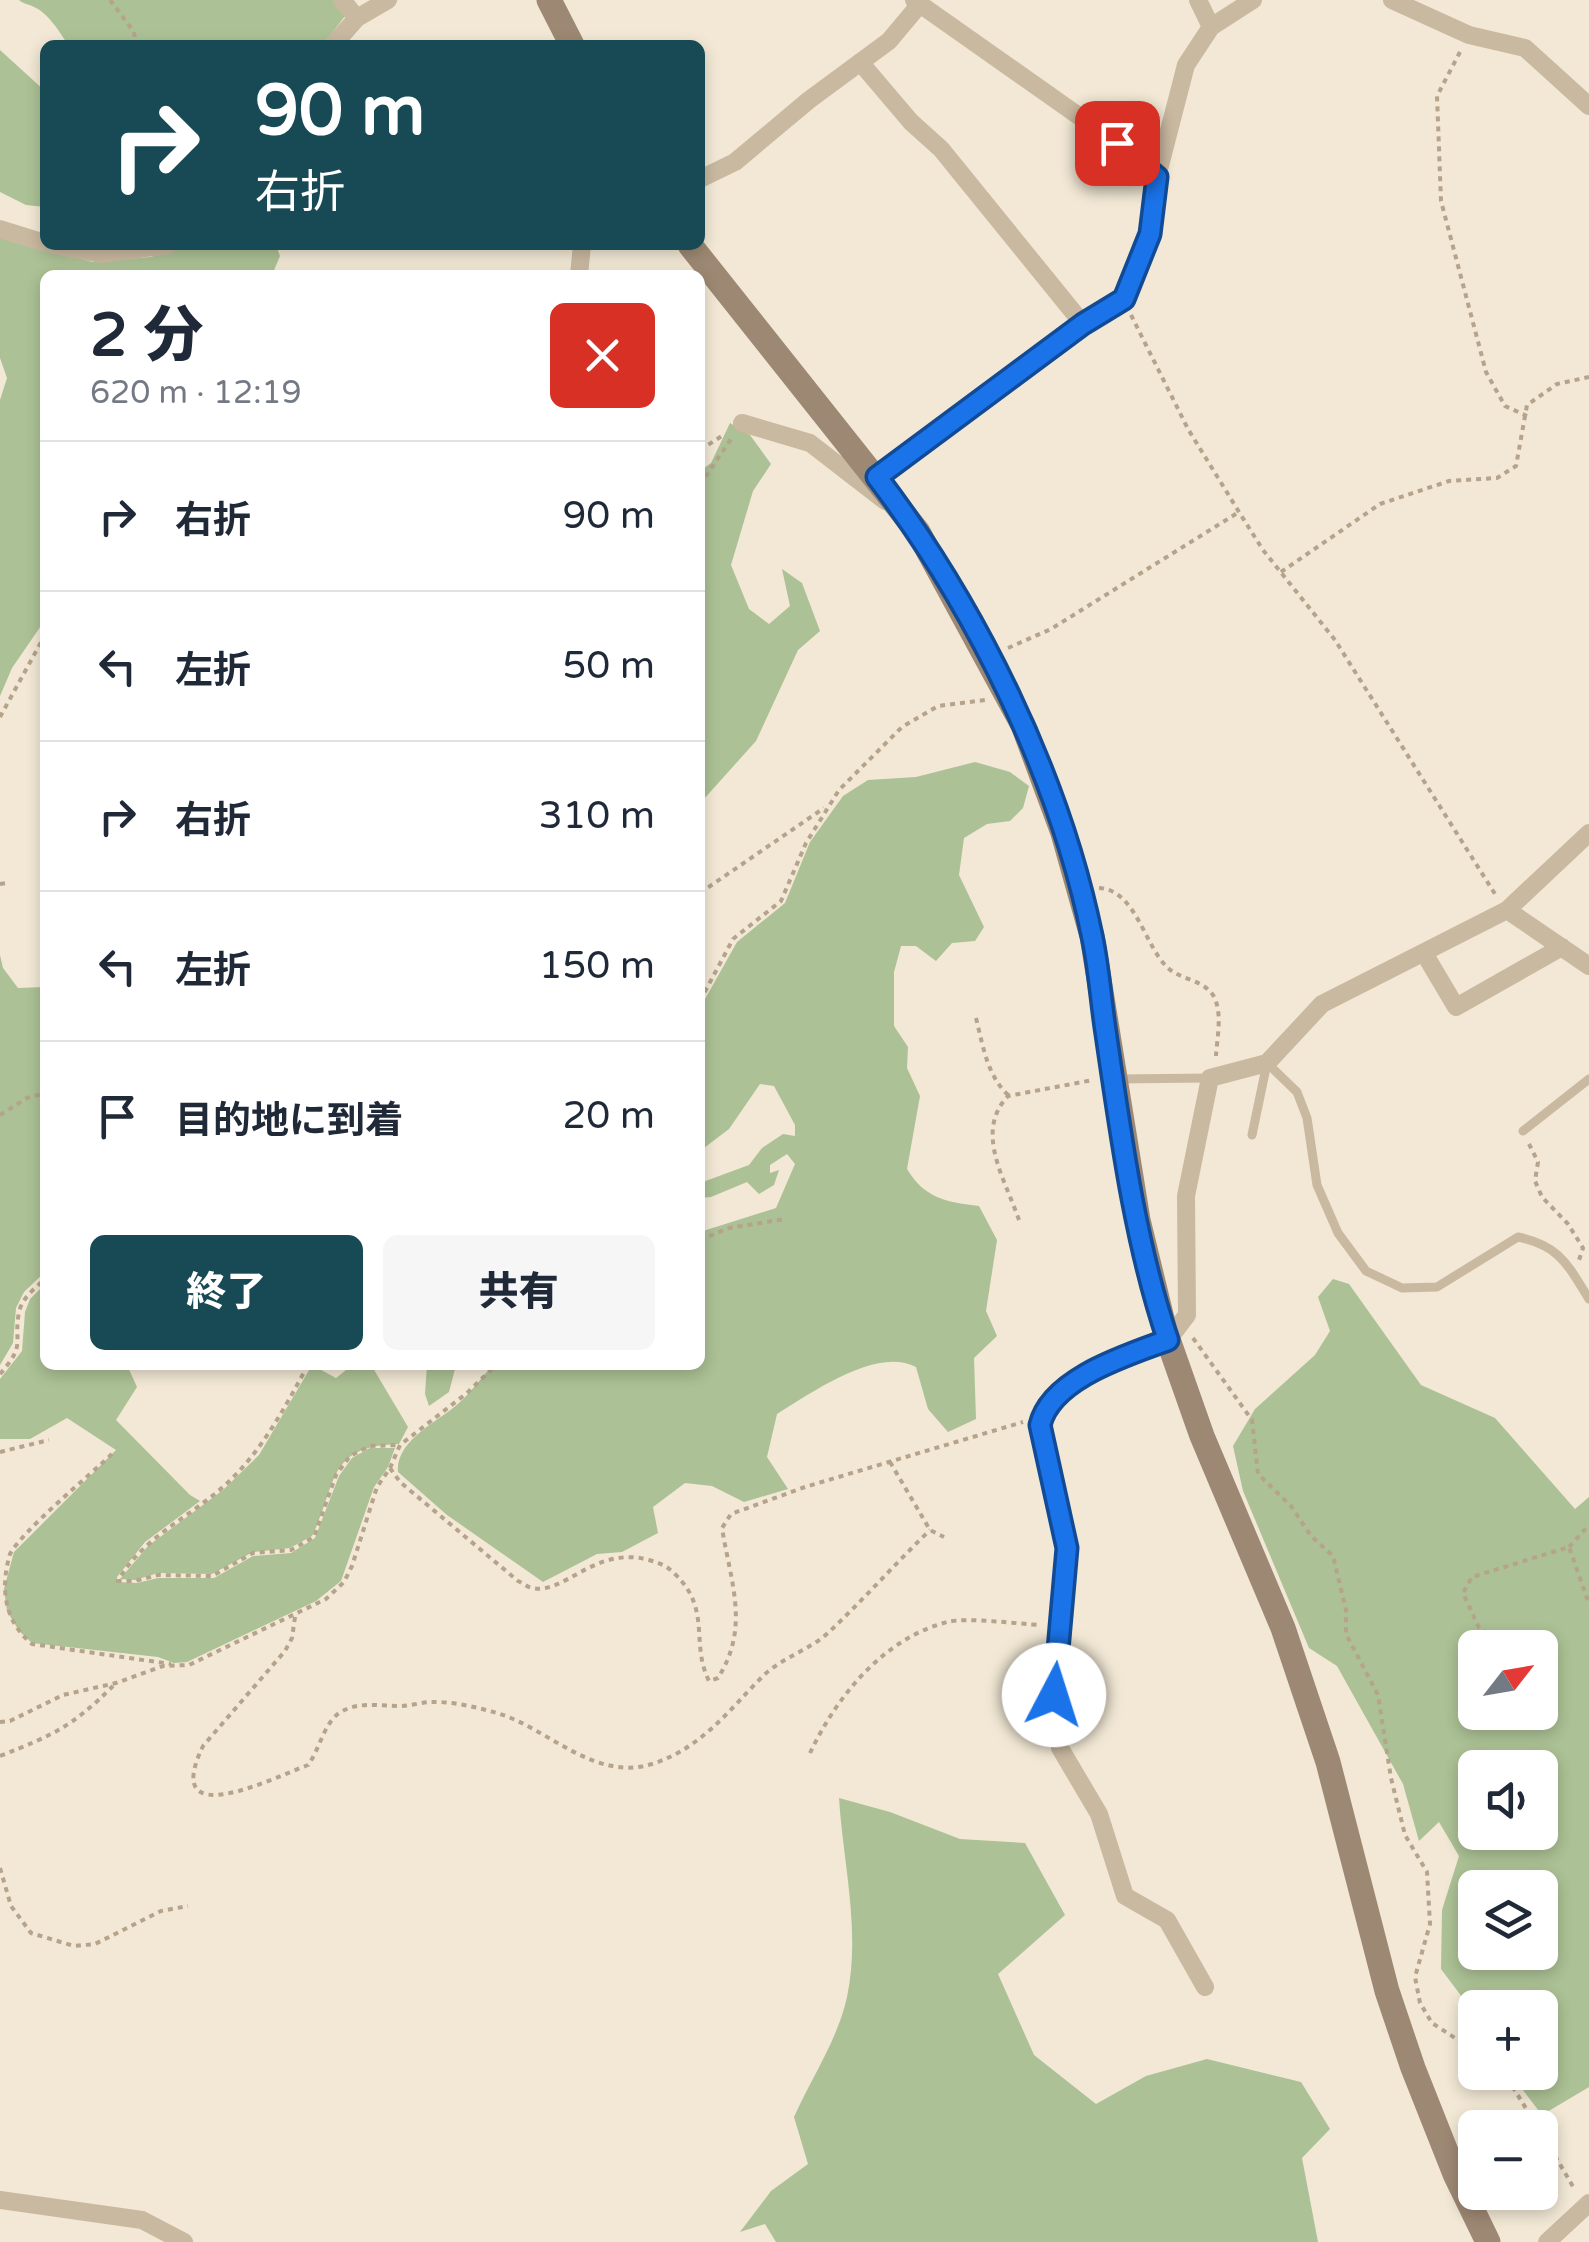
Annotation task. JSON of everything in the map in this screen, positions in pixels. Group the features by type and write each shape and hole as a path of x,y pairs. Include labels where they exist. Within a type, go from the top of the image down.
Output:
{"street":[{"path":"342,0 357,18"},
{"path":"338,40 357,18 388,0"},
{"path":"549,0 569,40"},
{"path":"1198,0 1211,27"},
{"path":"877,477 1083,324 1124,299 1150,234 1157,177 1186,65 1211,27 1252,0"},
{"path":"1392,0 1470,34 1525,48 1589,106"},
{"path":"705,176 735,162 889,41 922,3 1117,143 1157,177"},
{"path":"860,62 911,122 940,149 1083,324"},
{"path":"0,229 40,241"},
{"path":"80,250 101,254 131,250"},
{"path":"694,250 918,532 1023,725 1057,814 1092,936 1138,1220 1202,1436 1282,1628 1328,1762 1386,1991 1413,2068 1455,2174 1488,2242"},
{"path":"742,423 810,443 906,516"},
{"path":"1205,1988 1167,1920 1125,1896 1098,1814 1060,1748 1054,1695 1067,1548 1041,1422 1059,1395 1102,1364 1174,1332 1187,1315 1186,1196 1212,1077 1267,1063 1322,1004 1507,910 1589,833"},
{"path":"1507,910 1589,966"},
{"path":"1424,953 1456,1007 1562,948"},
{"path":"0,2200 142,2220 184,2242"},
{"path":"1547,2242 1587,2205"}],"lane":[{"path":"1252,1135 1267,1063"},
{"path":"1267,1063 1297,1092 1307,1118 1317,1185 1338,1233 1366,1271 1402,1288 1438,1288 1518,1238 1546,1244 1570,1270 1589,1300"},
{"path":"1113,1078 1212,1077"},
{"path":"1523,1131 1589,1079"}],"path":[{"path":"110,0 134,32 135,40"},
{"path":"1470,34 1436,96 1442,201 1486,372 1505,406 1528,416"},
{"path":"1124,299 1188,429 1239,512 1335,640 1507,910"},
{"path":"1281,572 1380,504 1449,481 1497,478 1516,466 1527,406 1557,384 1589,377"},
{"path":"705,447 742,423"},
{"path":"705,478 742,423"},
{"path":"1004,650 1051,629 1239,512"},
{"path":"0,717 40,644"},
{"path":"705,992 733,939 780,901 806,843 839,790 902,727 938,706 1008,695"},
{"path":"705,889 830,805"},
{"path":"1080,891 1104,887 1118,894 1168,968 1204,986 1214,997 1219,1018 1212,1077"},
{"path":"976,1018 989,1067 996,1084 1008,1096"},
{"path":"1019,1220 991,1137 992,1119 1008,1096 1113,1078"},
{"path":"0,1115 40,1094"},
{"path":"1523,1131 1538,1162 1534,1181 1542,1198 1568,1224 1583,1248 1582,1257 1570,1270"},
{"path":"705,1238 729,1228 785,1219"},
{"path":"0,1374 20,1346 20,1311 40,1284"},
{"path":"1174,1332 1208,1356 1252,1420 1258,1474 1291,1506 1311,1536 1334,1556 1346,1610 1346,1634 1378,1695 1405,1835 1426,1872 1430,1924 1415,1976 1420,2003 1432,2023 1458,2040"},
{"path":"305,1370 257,1454 222,1488 147,1545 118,1581 158,1575 212,1576 254,1554 291,1550 314,1536 336,1474 350,1456 370,1446 400,1446"},
{"path":"0,1722 10,1721 63,1694 163,1666 189,1665 326,1600 344,1582 377,1487 400,1446 491,1370"},
{"path":"390,1468 400,1482 518,1581 533,1588 548,1587 603,1560 641,1558 664,1565 690,1591 700,1615 704,1672 709,1681 718,1678 732,1655 738,1628 722,1528 725,1519 776,1497 890,1462 1023,1422 1041,1422"},
{"path":"0,1452 49,1440"},
{"path":"112,1454 10,1553 0,1588 4,1611 16,1632 32,1644 158,1659 175,1665"},
{"path":"890,1462 930,1530 944,1537"},
{"path":"1481,1630 1463,1593 1472,1577 1569,1547 1589,1524"},
{"path":"295,1616 286,1651 203,1746 194,1764 191,1782 195,1790 204,1794 232,1794 308,1765 330,1722 350,1708 364,1704 400,1706 433,1702 465,1706 516,1720 597,1762 623,1768 648,1765 676,1754 716,1728 767,1672 825,1636 930,1530"},
{"path":"1569,1547 1589,1604"},
{"path":"810,1753 850,1685 914,1636 950,1621 1060,1626"},
{"path":"0,1756 59,1732 82,1716 116,1682"},
{"path":"0,1870 11,1906 31,1932 74,1946 95,1944 161,1911 188,1906"},
{"path":"1558,2159 1587,2205"}],"green space":[{"path":"19,0 333,0 345,16 327,40 65,40 53,23"},
{"path":"0,50 40,86 40,206 26,205 0,192"},
{"path":"0,234 40,246 40,250 92,262 151,257 168,250 278,250 280,256 274,270 40,270 40,627 12,668 0,696 0,400 7,378 0,358"},
{"path":"730,423 750,435 771,464 753,491 731,565 749,609 769,624 790,606 782,569 802,583 820,631 798,650 756,741 705,798 705,467 711,463"},
{"path":"975,762 1010,772 1029,786 1023,808 1010,821 987,824 964,838 959,875 984,927 975,941 952,943 936,961 916,946 901,946 894,972 894,1026 908,1047 907,1068 920,1096 907,1169 929,1193 979,1206 997,1240 986,1311 997,1336 974,1358 976,1419 948,1432 928,1409 916,1367 900,1362 864,1367 826,1384 777,1414 767,1457 788,1489 744,1502 712,1486 685,1483 653,1507 658,1533 622,1552 597,1554 543,1582 447,1515 398,1472 404,1450 420,1432 460,1402 489,1370 705,1370 705,1230 776,1208 795,1164 787,1154 770,1165 770,1173 779,1170 774,1185 759,1194 747,1182 705,1198 705,1181 749,1165 762,1148 783,1134 795,1136 795,1125 774,1086 760,1084 729,1129 705,1147 705,999 737,942 785,903 810,842 843,796 868,780 916,777"},
{"path":"0,955 3,968 18,988 40,987 40,1277 24,1292 16,1308 13,1343 0,1365"},
{"path":"1333,1279 1349,1284 1421,1385 1495,1418 1575,1509 1589,1497 1589,2087 1550,2110 1538,2110 1523,2090 1558,2090 1558,1990 1458,1992 1441,1969 1442,1910 1459,1856 1439,1822 1419,1841 1403,1784 1337,1666 1309,1648 1243,1491 1233,1446 1255,1409 1315,1355 1330,1331 1318,1297"},
{"path":"40,1289 40,1370 129,1370 137,1387 116,1420 200,1501 145,1542 117,1582 214,1578 253,1556 291,1553 315,1538 339,1476 352,1458 370,1448 395,1448 374,1487 341,1581 316,1601 187,1662 32,1643 7,1611 4,1589 14,1552 116,1450 67,1418 30,1439 0,1439 0,1379 22,1351 30,1299"},
{"path":"309,1370 321,1370 336,1378 346,1370 374,1370 408,1427 399,1444 375,1446 346,1460 312,1536 290,1548 253,1552 212,1574 158,1573 135,1580 120,1579 148,1546 223,1490 259,1455"},
{"path":"427,1370 455,1370 449,1392 429,1406 425,1394"},
{"path":"839,1798 890,1812 960,1839 1025,1843 1065,1915 998,1974 1034,2055 1096,2104 1146,2076 1207,2059 1301,2082 1330,2129 1302,2158 1318,2242 776,2242 765,2224 740,2232 771,2191 808,2164 794,2117 831,2043 847,1997 852,1922"}],"route":[{"path":"1054,1695 1067,1548 1040,1425 1042,1417 1059,1395 1102,1364 1168,1340 1138,1220 1092,936 1063,832 1023,725 970,623 918,532 877,477 1083,324 1124,299 1150,234 1157,177 1117,143"}]}
